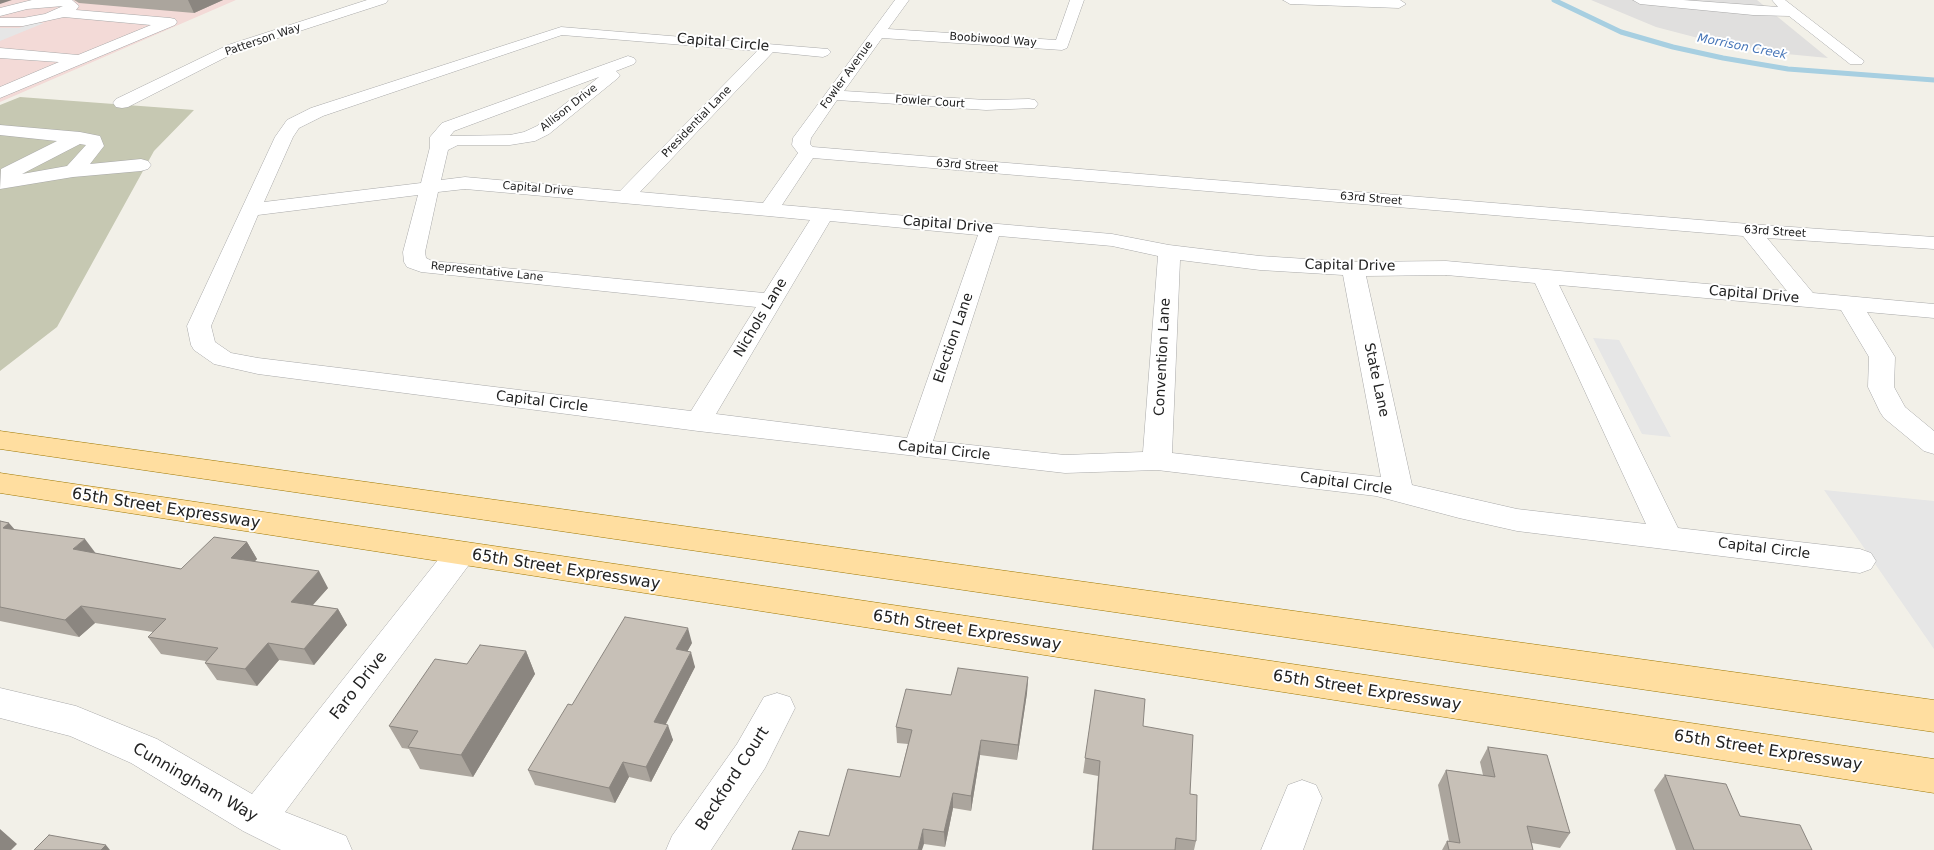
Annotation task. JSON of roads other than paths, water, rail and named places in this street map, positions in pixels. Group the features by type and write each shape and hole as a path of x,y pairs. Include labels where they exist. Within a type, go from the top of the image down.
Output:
{"main road":[{"path":"0,440 1934,716"},
{"name":"65th Street Expressway","path":"0,484 1934,776"}],"street":[{"name":"Patterson Way","path":"122,103 233,48 381,0"},
{"name":"Fowler Avenue","path":"808,152 801,145 802,138 902,0"},
{"name":"Boobiwood Way","path":"878,33 1062,44 1077,0"},
{"path":"1290,0 1399,4"},
{"path":"1640,0 1696,5 1714,12 1793,12"},
{"path":"1777,0 1856,61"},
{"path":"0,12 40,1 58,2 170,22 0,93"},
{"path":"0,31 72,6"},
{"path":"1735,12 1805,22"},
{"path":"0,22 22,22"},
{"name":"Capital Circle","path":"823,52 561,31 317,112 293,124 284,137 199,326 203,345 223,359 258,366 698,422 1065,464 1157,461 1376,486 1459,508 1517,520 1860,561"},
{"name":"Allison Drive","path":"439,147 455,140 510,140 530,137 543,130 654,38"},
{"name":"Presidential Lane","path":"625,197 770,47"},
{"path":"0,53 79,60"},
{"name":"Representative Lane","path":"628,61 448,127 439,137 439,147 414,252 415,262 430,267 771,301"},
{"name":"Fowler Court","path":"832,95 986,106 1029,104"},
{"path":"1,138 32,133 94,140 95,146 73,172"},
{"path":"0,177 80,137"},
{"path":"768,210 808,152"},
{"name":"63rd Street","path":"808,152 1749,230 1934,243"},
{"path":"0,183 73,172 141,165"},
{"name":"Capital Drive","path":"250,210 465,182 1112,240 1169,252 1260,263 1353,269 1427,267 1934,311"},
{"name":"Nichols Lane","path":"698,422 823,215"},
{"name":"Election Lane","path":"917,448 991,229"},
{"path":"1749,230 1806,300"},
{"name":"Convention Lane","path":"1157,461 1169,252"},
{"name":"State Lane","path":"1353,269 1399,492"},
{"path":"1544,277 1667,537"},
{"path":"1849,303 1882,357 1881,387 1894,412 1934,445"},
{"name":"Faro Drive","path":"257,818 460,554"},
{"name":"Cunningham Way","path":"0,703 76,722 144,751 283,832 331,850"},
{"name":"Beckford Court","path":"687,850 751,756 777,708"},
{"path":"1282,850 1302,798"}],"waterway":[{"name":"Morrison Creek","path":"1554,0 1621,32 1673,47 1723,58 1788,69 1934,80"}]}
